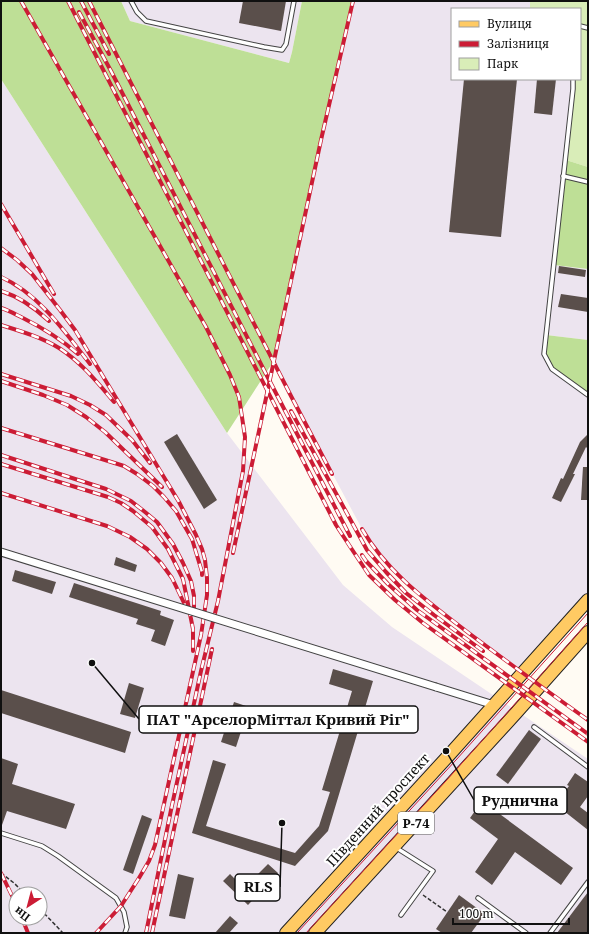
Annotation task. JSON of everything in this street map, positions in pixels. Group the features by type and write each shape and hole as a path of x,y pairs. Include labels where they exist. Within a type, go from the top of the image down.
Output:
{"main road":[{"name":"Південний проспект","path":"286,933 588,600"},
{"name":"Р-74","path":"315,933 588,632"}],"street":[{"path":"1,552 494,705"}],"lane":[{"path":"132,1 137,12 146,21 282,50 286,44 294,1"},
{"path":"573,80 544,354 552,369 588,395"},
{"path":"564,176 588,182"},
{"path":"534,727 588,767"},
{"path":"1,834 42,846 116,898 124,912 127,927 125,933"},
{"path":"394,847 433,871 401,916"},
{"path":"550,933 588,882"},
{"path":"478,898 526,933"}],"path":[{"path":"1,873 17,886"},
{"path":"418,891 447,912"},
{"path":"48,917 64,933"}],"shaded area":[{"path":"121,1 302,1 289,63 130,21"},
{"path":"353,1 530,1 530,8 451,8 451,80 573,80 554,265 588,269 588,340 546,335 588,395 588,600 523,673 438,609 407,584 385,562 367,538 273,362"},
{"path":"1,79 227,433 343,585 392,627 588,759 588,933 1,933"}],"green space":[{"path":"1,1 121,1 130,21 289,63 302,1 353,1 273,362 227,433 1,79"},
{"path":"530,1 588,1 588,167 566,160 573,80 581,80 581,8 530,8"},
{"path":"566,160 588,167 588,269 554,265"},
{"path":"546,335 588,340 588,395 552,369 544,354"}],"building":[{"path":"243,1 286,1 281,31 239,23"},
{"path":"464,80 517,80 501,237 449,232"},
{"path":"537,80 556,80 552,115 534,113"},
{"path":"559,266 586,270 585,277 558,273"},
{"path":"561,294 588,298 588,312 558,307"},
{"path":"177,434 217,500 204,509 164,442"},
{"path":"588,434 588,449 586,447 561,502 552,498 561,478 563,479 580,442"},
{"path":"583,467 588,467 588,500 581,500"},
{"path":"116,557 137,565 135,572 114,565"},
{"path":"15,570 56,582 52,594 12,581"},
{"path":"74,583 161,611 160,615 174,620 165,646 151,641 155,630 136,624 138,619 69,597"},
{"path":"333,669 373,681 328,831 295,866 192,833 213,760 226,764 206,826 295,853 319,826 330,792 322,790 352,691 329,684"},
{"path":"129,683 144,688 135,718 120,714"},
{"path":"1,690 131,732 125,753 1,713"},
{"path":"234,702 249,707 236,747 221,742"},
{"path":"529,730 541,739 508,784 496,775"},
{"path":"1,758 18,764 12,784 75,804 66,829 7,811 1,825"},
{"path":"575,773 588,782 588,796 580,807 588,813 588,830 555,804 569,786 567,785"},
{"path":"482,801 573,868 561,885 515,852 492,885 475,872 498,839 470,818"},
{"path":"142,815 152,819 133,874 123,870"},
{"path":"268,864 278,873 248,905 223,881 230,874 244,888"},
{"path":"178,874 194,878 185,919 169,916"},
{"path":"588,892 588,933 557,933"},
{"path":"459,895 485,914 471,933 442,933 436,929"},
{"path":"230,916 238,923 229,933 215,933"}],"tram line":[{"path":"297,933 456,760 588,613"},
{"path":"306,933 445,782 588,622"}],"railway":[{"path":"21,1 206,327 230,375 239,397 245,437 243,471 218,601 201,671 146,933"},
{"path":"68,1 336,525 369,575 395,600 423,623 588,742"},
{"path":"81,1 109,54"},
{"path":"89,1 332,474"},
{"path":"233,553 321,140 353,1"},
{"path":"79,12 111,71 350,536"},
{"path":"1,204 54,294"},
{"path":"1,248 32,274 75,330 179,502 196,535 205,560 207,595 201,635 155,845 149,861 121,906 96,933"},
{"path":"1,277 15,284 39,304 61,327 90,364"},
{"path":"1,291 15,296 27,303 49,321"},
{"path":"1,308 14,313 43,329 65,343 78,354"},
{"path":"1,325 38,337 59,348 82,366 114,402"},
{"path":"1,374 71,396 90,405 106,415 132,440 150,463"},
{"path":"1,381 67,405 86,417 105,432 162,487"},
{"path":"291,411 367,550 406,593 483,651"},
{"path":"1,428 124,466 137,474 153,486 176,511 192,539 202,575"},
{"path":"1,455 106,489 131,501 145,512 157,522 173,544 183,563 191,581 194,596 194,609"},
{"path":"1,464 108,497 133,511 152,527 168,549 183,579 193,629 193,651"},
{"path":"1,493 107,526 130,537 147,549 161,563 172,578 185,605"},
{"path":"362,529 384,560 425,599 588,720"},
{"path":"362,555 388,584 417,610 588,734"},
{"path":"152,933 212,649"},
{"path":"1,873 8,887"},
{"path":"25,926 28,933"}],"place":[{"name":"ПАТ \"АрселорМіттал Кривий Ріг\"","path":"92,663"},
{"name":"Руднична","path":"446,751"},
{"name":"RLS","path":"282,823"}]}
